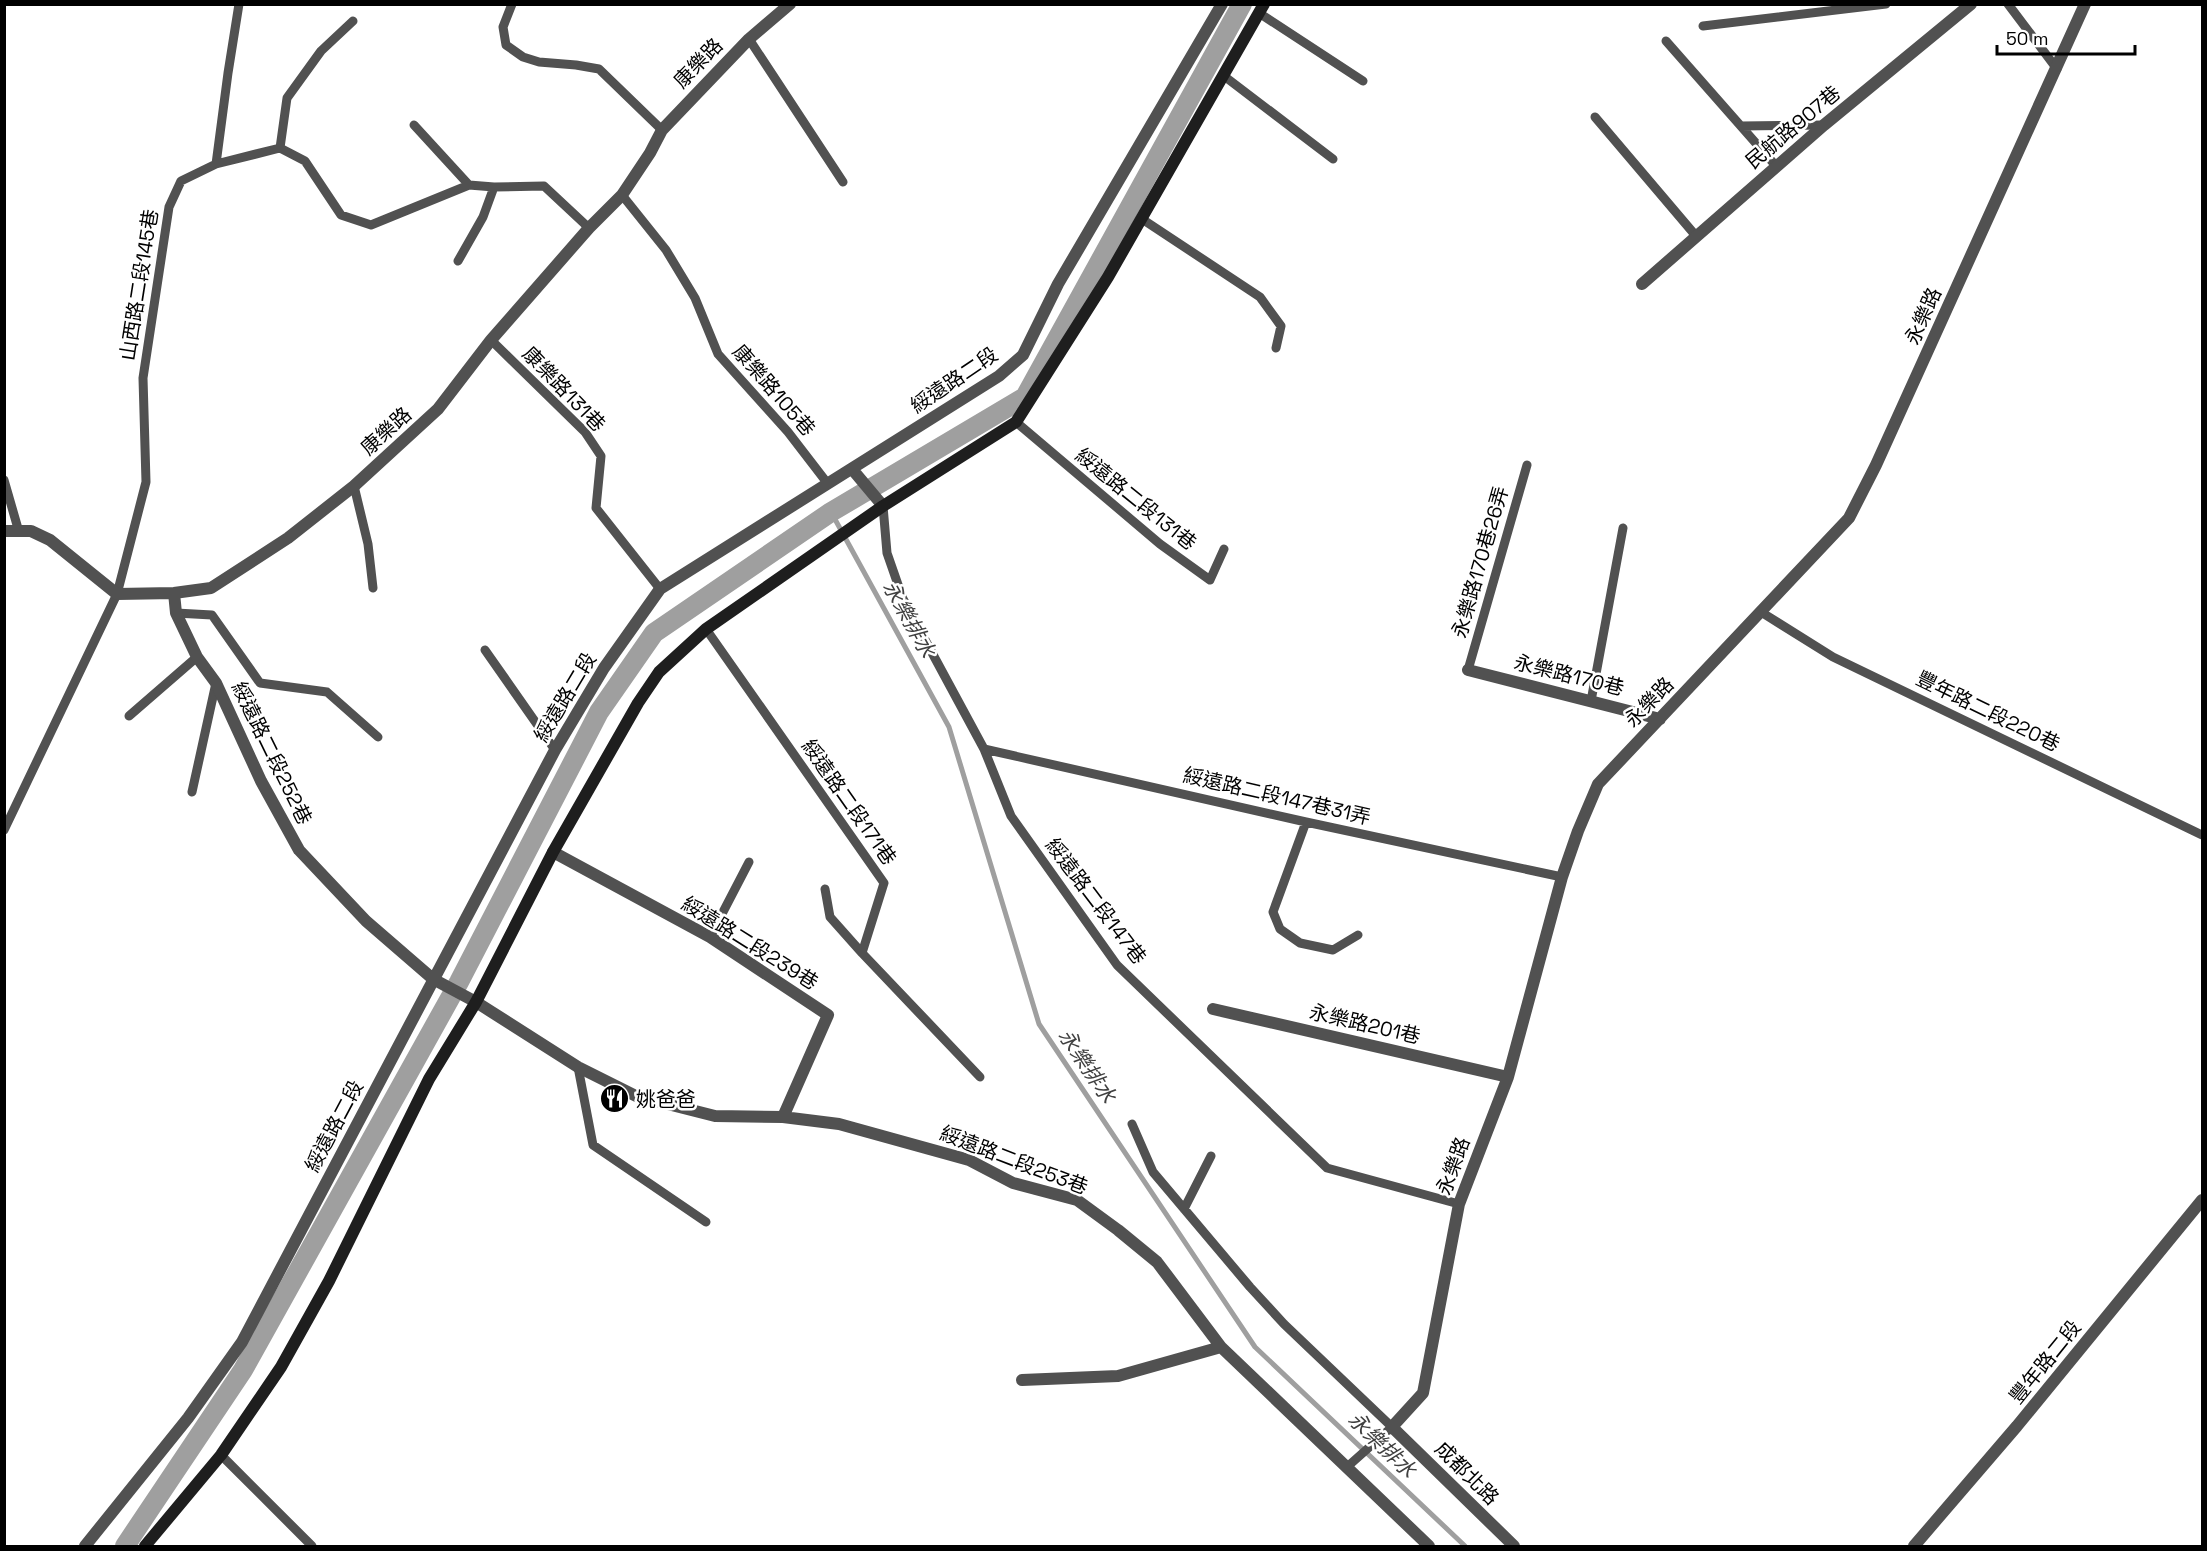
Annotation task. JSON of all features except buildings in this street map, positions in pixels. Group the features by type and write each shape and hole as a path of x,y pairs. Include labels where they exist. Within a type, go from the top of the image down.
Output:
{"street":[{"name":"康樂路","path":"117,594 174,593 211,588 288,538 354,486 438,410 491,340 589,228 622,195 650,153 662,130 748,39 790,4"},
{"name":"綏遠路二段","path":"85,1546 188,1418 242,1342 438,981 555,750 604,668 660,589 999,376 1023,355 1058,284 1222,4"},
{"name":"民航路907巷","path":"1642,284 1824,125 1971,4"},
{"name":"永樂路","path":"1392,1427 1423,1393 1459,1204 1508,1077 1562,877 1598,784 1849,518 1876,465 2085,4"},
{"path":"145,1546 220,1455 281,1367 329,1281 429,1079 476,1002 553,852 638,703 659,672 706,629 883,506 1016,422 1108,277 1262,9"},
{"path":"852,470 883,506"},
{"path":"4,531 31,531 50,540 117,594"},
{"name":"綏遠路二段252巷","path":"174,593 176,613 197,657 216,683 261,781 299,850 366,921 438,981 476,1002"},
{"name":"永樂路170巷","path":"1468,670 1660,719"},
{"name":"綏遠路二段239巷","path":"553,852 710,937 828,1015 783,1117"},
{"name":"綏遠路二段253巷","path":"476,1002 578,1067 636,1096 715,1116 783,1117 839,1124 969,1161 1013,1183 1077,1200 1157,1262 1221,1347 1429,1546"},
{"name":"永樂路201巷","path":"1213,1009 1508,1077"},
{"name":"豐年路二段","path":"1914,1546 2017,1426 2202,1200"},
{"path":"1022,1380 1118,1376 1221,1347"},
{"name":"成都北路","path":"1392,1427 1514,1546"}],"lane":[{"path":"216,164 239,4"},
{"path":"512,4 503,27 506,45 523,57 539,62 599,69 662,130"},
{"path":"1703,26 1886,4"},
{"path":"2008,4 2057,69"},
{"path":"1262,9 1363,81"},
{"path":"353,21 321,51 287,98 280,148 305,161 341,215 371,225 469,185 544,186 589,228"},
{"path":"748,39 843,182"},
{"path":"1666,41 1776,166"},
{"path":"1224,76 1333,159"},
{"path":"1595,117 1696,236"},
{"path":"414,125 469,185"},
{"path":"1741,126 1824,125"},
{"name":"山西路二段145巷","path":"117,594 146,482 143,378 169,207 181,181 216,164 280,148"},
{"path":"458,261 483,217 494,187"},
{"name":"康樂路105巷","path":"622,195 666,250 695,297 718,354 788,432 828,484"},
{"path":"1142,219 1260,297 1281,326 1276,348"},
{"name":"康樂路131巷","path":"491,340 585,432 601,456 596,508 660,589"},
{"name":"綏遠路二段131巷","path":"1016,422 1160,544 1210,580 1224,549"},
{"name":"永樂路170巷26弄","path":"1468,670 1527,465"},
{"path":"4,480 19,532"},
{"path":"354,486 368,544 373,588"},
{"name":"綏遠路二段147巷","path":"883,506 887,553 903,599 984,748 1011,816 1117,965 1327,1168 1459,1204"},
{"path":"1591,701 1623,528"},
{"path":"4,830 117,594"},
{"name":"豐年路二段220巷","path":"1761,612 1833,657 2202,835"},
{"path":"176,613 212,615 260,683 327,692 378,737"},
{"name":"綏遠路二段171巷","path":"706,629 884,883 862,952"},
{"path":"485,650 555,750"},
{"path":"129,716 197,657"},
{"path":"192,792 216,683"},
{"name":"綏遠路二段147巷31弄","path":"984,748 1306,822 1562,877"},
{"path":"1306,822 1273,912 1280,929 1300,943 1334,950 1358,935"},
{"path":"710,937 749,862"},
{"path":"825,889 830,917 980,1077"},
{"path":"578,1067 593,1145 706,1222"},
{"path":"1132,1124 1153,1172 1184,1209 1284,1324 1392,1427"},
{"path":"1184,1209 1211,1156"},
{"name":"永樂路","path":"1347,1467 1392,1427"},
{"path":"220,1455 312,1546"}],"waterway":[{"path":"125,1546 243,1370 459,982 599,712 654,633 831,512 1025,397 1242,4"},
{"name":"永樂排水","path":"831,512 949,727 1039,1024 1255,1347 1465,1546"}],"place":[{"name":"姚爸爸","path":"615,1099"}]}
